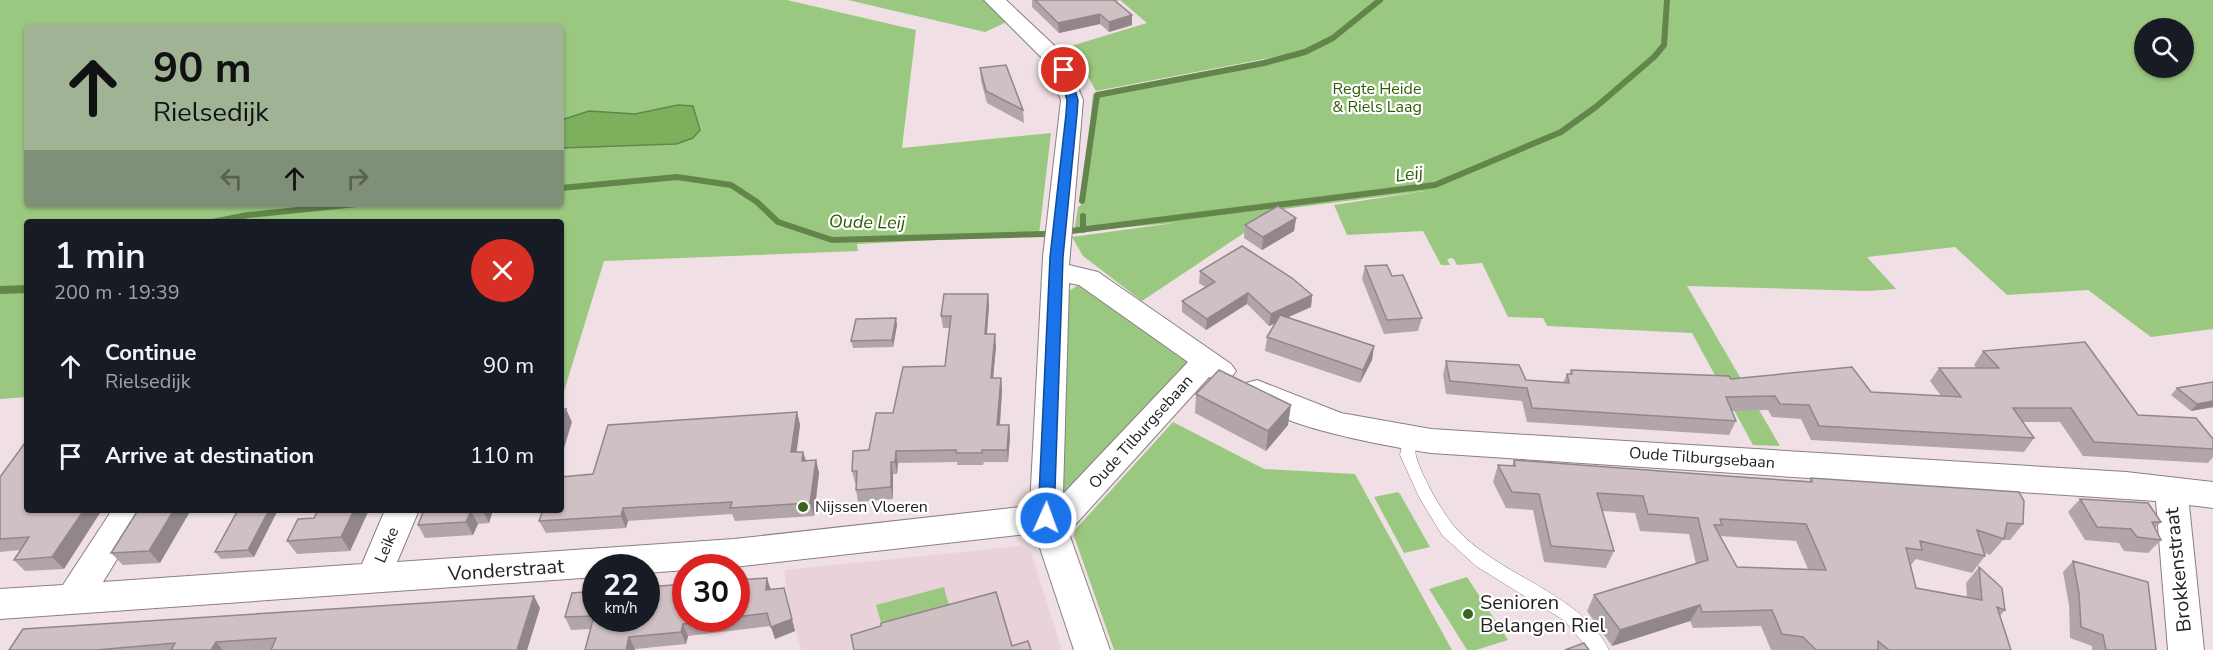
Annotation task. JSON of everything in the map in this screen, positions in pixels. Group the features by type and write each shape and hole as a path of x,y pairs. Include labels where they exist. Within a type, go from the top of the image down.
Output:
{"street":[{"path":"994,0 1057,60 1066,77 1072,100 1056,271 1046,518 1092,650"},
{"name":"Oude Tilburgsebaan","path":"1056,271 1088,278 1205,363 1302,413 1360,431 1409,438 2171,490 2213,495"},
{"name":"Oude Tilburgsebaan","path":"1046,518 1063,516 1205,363"},
{"name":"Brokkenstraat","path":"2171,490 2186,650"},
{"path":"73,598 128,513"},
{"name":"Leike","path":"373,579 401,513"},
{"name":"Vonderstraat","path":"0,604 734,553 1046,518"}],"lane":[{"path":"1409,438 1408,455 1427,497 1448,530 1482,561 1571,616 1600,650"}],"shaded area":[{"path":"678,105 693,106 700,130 693,138 676,144 564,148 564,119 589,111 635,114"},
{"path":"1020,546 1031,552 1062,650 801,650 790,611 784,570"}],"green space":[{"path":"0,0 787,0 916,30 902,148 1051,133 1039,235 857,244 858,251 604,261 564,391 564,219 24,219 24,397 0,399"},
{"path":"848,0 986,0 1009,21 985,32"},
{"name":"Regte Heide & Riels Laag","path":"1120,0 2213,0 2213,329 2151,337 2088,290 2007,295 1955,247 1867,257 1896,289 1867,291 1687,286 1780,446 1753,445 1692,333 1547,326 1543,318 1508,317 1482,263 1457,265 1453,258 1447,259 1450,265 1441,265 1423,231 1347,235 1334,205 1425,191 1268,211 1268,217 1142,301 1083,256 1072,237 1174,223 1074,232 1078,207 1082,204 1093,94 1288,57 1285,55 1096,91 1071,46 1147,23"},
{"path":"1078,285 1085,286 1188,359 1188,363 1059,501 1068,292"},
{"path":"1173,422 1264,469 1355,474 1452,650 1114,650 1074,536 1075,530"},
{"path":"1398,492 1430,547 1404,553 1374,497"},
{"name":"Senioren Belangen Riel","path":"1467,577 1508,640 1476,650 1467,650 1429,589"},
{"path":"944,587 951,613 884,633 876,605"}],"building":[{"path":"1035,0 1114,0 1132,15 1109,22 1100,14 1058,23"},
{"path":"1006,65 1023,110 986,91 980,68"},
{"path":"1278,206 1296,218 1263,237 1245,225"},
{"path":"1242,246 1292,278 1312,295 1271,314 1248,293 1207,319 1182,301 1215,282 1200,271"},
{"path":"1387,265 1392,276 1403,275 1422,318 1387,320 1365,266"},
{"path":"944,294 988,294 985,334 995,334 991,378 1001,378 997,425 1009,425 1007,450 982,450 982,453 956,453 956,450 896,451 895,462 891,462 891,487 856,490 857,471 852,471 853,451 869,450 876,413 893,413 903,367 945,366 951,316 941,316"},
{"path":"1280,315 1374,346 1363,370 1267,337"},
{"path":"896,318 892,340 851,341 856,319"},
{"path":"2085,342 2138,415 2196,418 2213,439 2213,449 2094,442 2071,408 2013,408 2034,438 1819,426 1809,405 1780,404 1775,396 1726,397 1736,421 1532,408 1527,388 1450,381 1446,361 1519,365 1526,380 1569,383 1567,374 1572,374 1571,370 1729,376 1731,379 1852,367 1871,392 1961,397 1939,368 1999,368 1983,351"},
{"path":"1219,370 1291,405 1268,431 1196,394"},
{"path":"2213,382 2213,401 2197,404 2177,388"},
{"path":"797,412 791,452 803,452 802,461 816,460 810,503 730,508 732,502 623,508 621,516 539,521 542,513 564,513 564,477 593,474 608,425"},
{"path":"24,444 24,513 82,513 52,557 14,560 29,537 0,539 0,477"},
{"path":"1514,460 1812,482 1811,478 2019,492 2024,501 2023,524 2007,523 2004,539 1977,530 1985,556 1920,541 1922,550 1906,548 1916,588 1982,600 1979,567 2002,588 2005,610 1997,607 2011,650 1889,650 1878,641 1878,650 1817,650 1803,637 1782,634 1772,610 1702,612 1700,605 1620,630 1594,595 1708,560 1698,518 1648,514 1643,496 1597,493 1614,551 1551,546 1539,494 1512,492 1498,465 1515,466","holes":["1720,519 1806,524 1826,570 1737,567 1714,525 1722,525"]},
{"path":"2080,499 2148,503 2161,522 2152,522 2161,540 2137,537 2131,529 2097,527"},
{"path":"136,513 172,513 149,551 111,553"},
{"path":"236,513 267,513 248,550 215,552"},
{"path":"316,513 353,513 341,537 287,541 298,519 314,518"},
{"path":"423,513 470,513 466,522 418,525"},
{"path":"2073,561 2148,582 2156,650 2106,650 2103,635 2081,627 2079,593"},
{"path":"767,578 766,590 784,588 792,619 771,627 767,613 750,615 750,579"},
{"path":"672,585 672,632 681,632 629,637 626,650 585,650 590,632 660,632 660,586"},
{"path":"582,592 582,616 565,617 572,593"},
{"path":"996,592 1012,646 1028,641 1031,650 854,650 851,635 881,626 881,623"},
{"path":"534,596 517,650 271,650 276,638 216,642 211,650 171,650 175,643 96,650 9,650 23,629"},
{"path":"1584,643 1589,650 1565,650"}],"waterway":[{"path":"1082,201 1097,95 1264,63 1305,52 1333,38 1380,0"},
{"name":"Leij","path":"1083,229 1435,185 1561,132 1597,106 1654,57 1664,45 1667,0"},
{"name":"Oude Leij","path":"564,188 677,177 731,185 757,202 778,222 832,240 1045,234"},
{"name":"Oude Leij","path":"227,219 327,207"},
{"path":"1083,216 1083,229"},
{"name":"Leij","path":"1071,231 1083,229"},
{"name":"Oude Leij","path":"0,290 24,289"}],"place":[{"name":"Nijssen Vloeren","path":"803,507"},
{"name":"Senioren Belangen Riel","path":"1468,614"}],"route":[{"path":"1046,518 1056,257 1072,114 1072,100 1064,70"}]}
